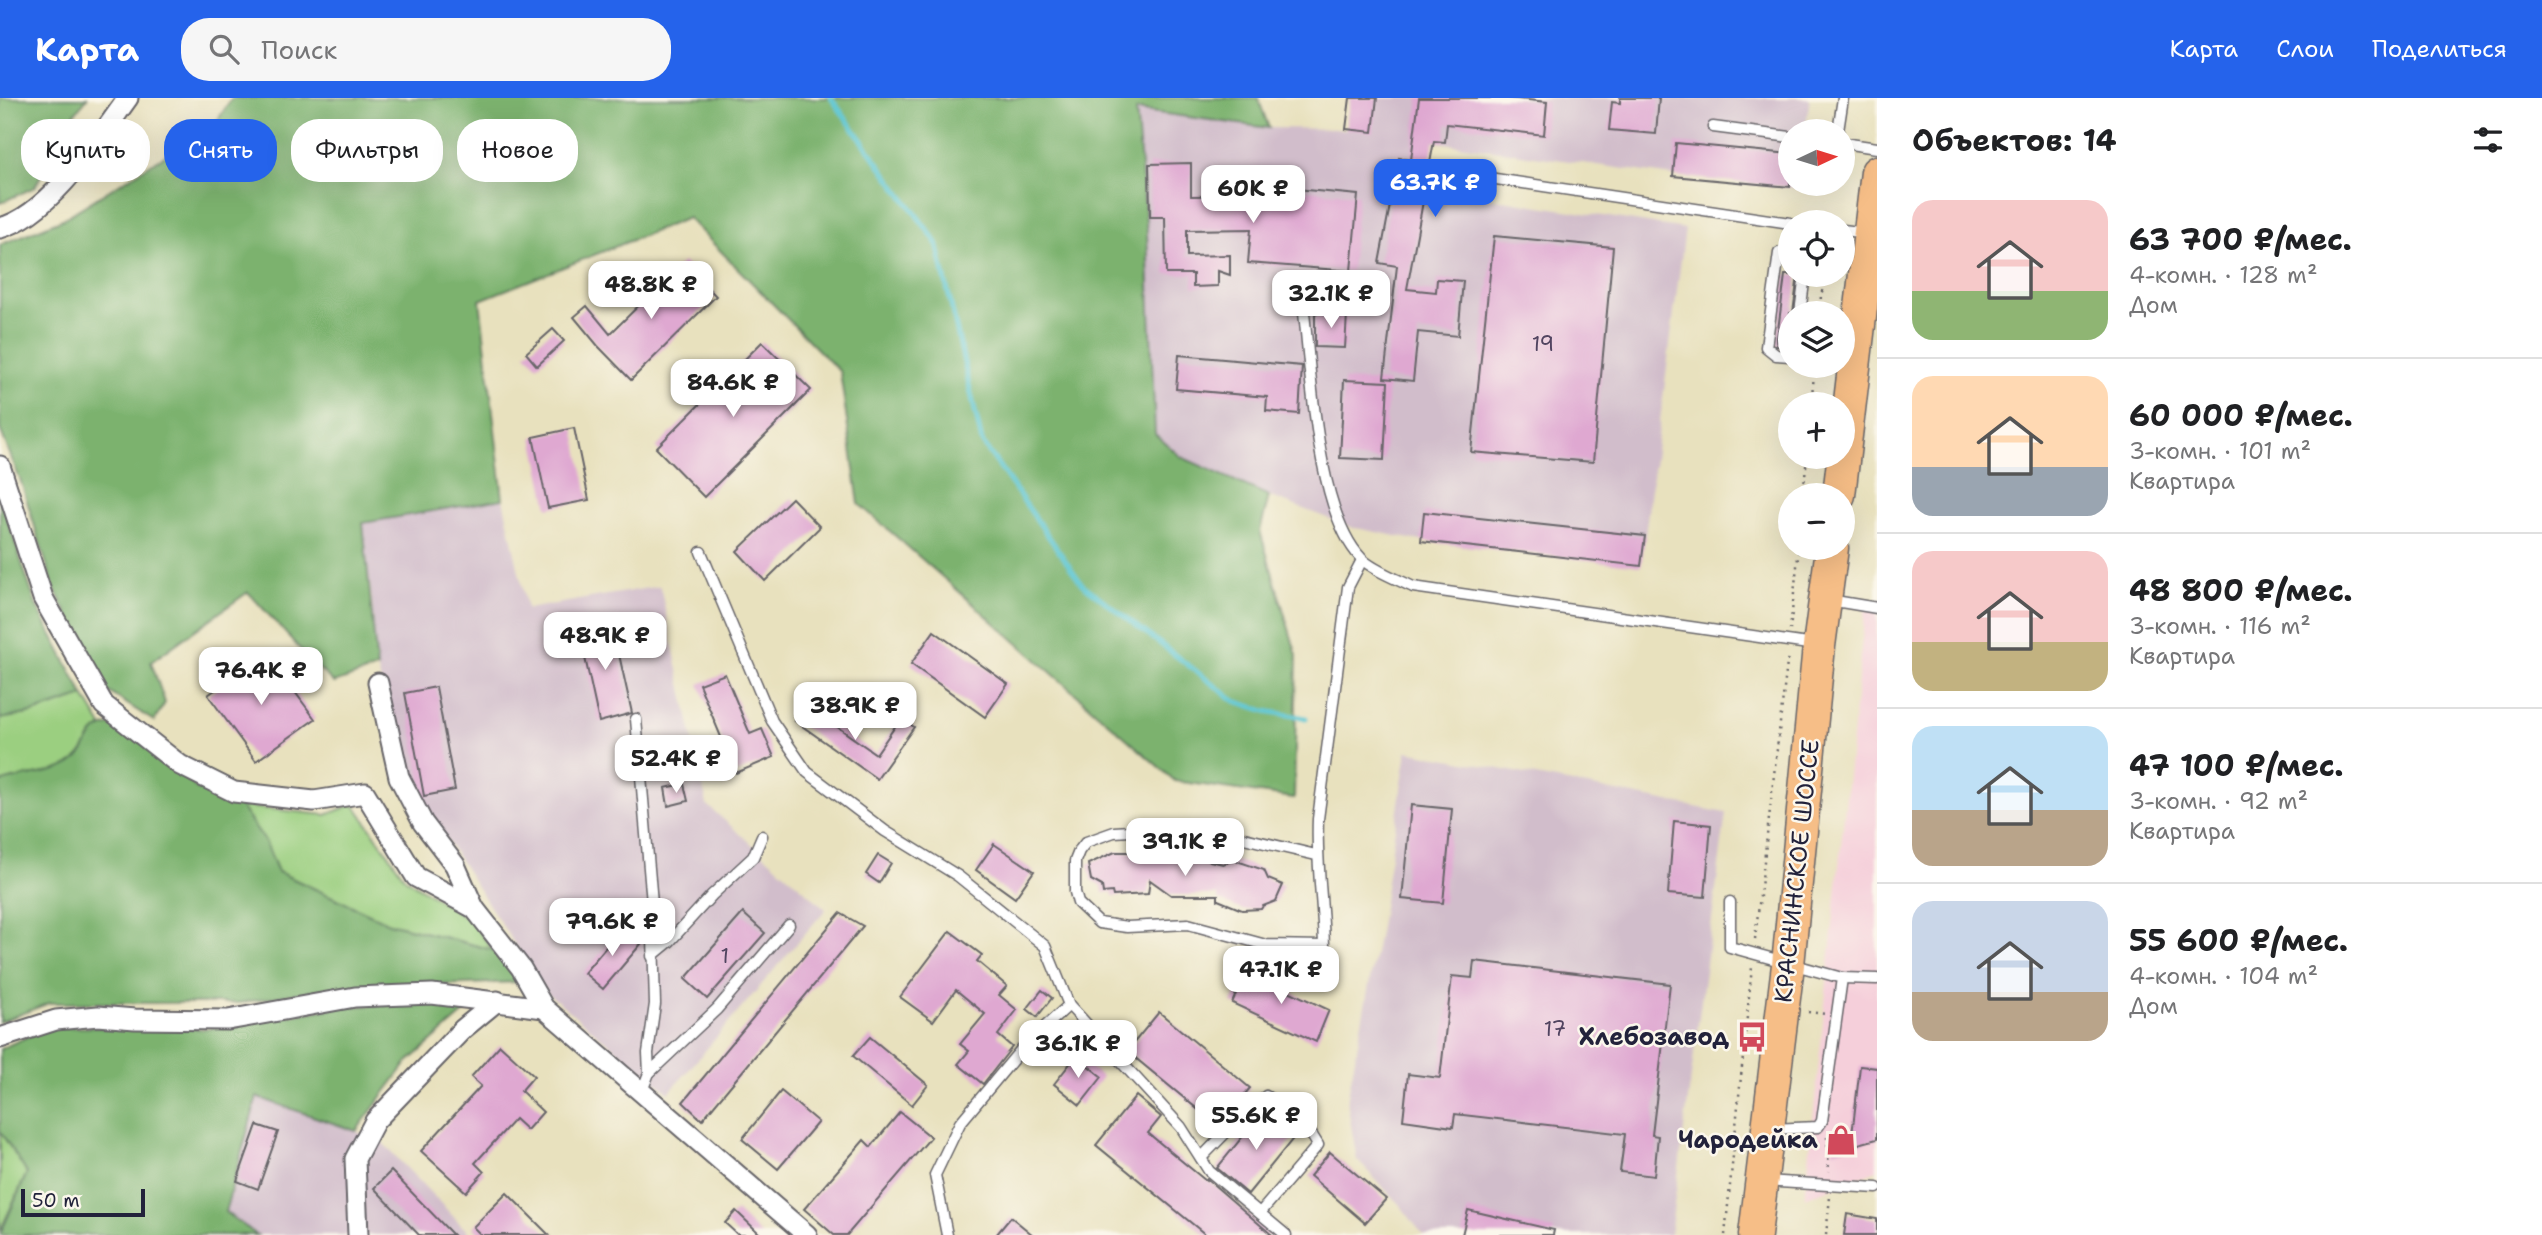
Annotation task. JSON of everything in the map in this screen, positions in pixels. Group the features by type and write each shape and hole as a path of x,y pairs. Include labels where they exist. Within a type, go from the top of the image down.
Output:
{"main road":[{"path":"1841,483 1866,306 1857,232 1876,182"},
{"name":"КРАСНИНСКОЕ ШОССЕ","path":"1755,1235 1788,965 1804,644 1825,600 1830,560"}],"street":[{"path":"0,228 12,225 56,192 128,98"},
{"path":"0,466 43,597 103,705 180,765 234,792 314,801 365,793 416,877 474,908"},
{"path":"378,682 399,777 423,823 455,865 474,908 521,968 544,1008 645,1082 807,1235"},
{"path":"0,1038 56,1020 99,1016 228,1020 355,996 432,994 544,1008"},
{"path":"358,1235 355,1159 375,1121 463,1029 497,1001"}],"lane":[{"path":"1840,119 1843,98"},
{"path":"1713,127 1778,135"},
{"path":"1855,145 1877,148"},
{"path":"1449,172 1778,221"},
{"path":"1778,260 1766,347 1778,355"},
{"path":"1304,304 1320,451 1342,529 1362,560 1413,587 1804,644"},
{"path":"701,552 772,721 807,772 885,831 958,876 1045,946 1069,1005 1181,1127 1209,1171 1286,1235"},
{"path":"1316,855 1197,827 1114,832 1086,842 1079,851 1075,861 1075,892 1078,903 1099,923 1127,927 1188,924 1266,945 1324,946 1323,906 1316,855 1318,819 1348,587 1362,560"},
{"path":"1825,600 1877,608"},
{"path":"636,719 651,890 654,1004 645,1082"},
{"path":"652,956 753,857 762,836"},
{"path":"1730,902 1730,947 1842,978 1877,979"},
{"path":"645,1082 717,1009 789,925"},
{"path":"1767,1129 1818,1127 1822,1121 1842,978"},
{"path":"947,1235 935,1175 960,1123 1025,1045 1069,1005"},
{"path":"1201,1158 1266,1096 1300,1116 1318,1145 1260,1213"},
{"path":"1760,1181 1877,1188"}],"path":[{"path":"1724,1235 1754,952 1804,644 1800,560"},
{"path":"1801,1011 1837,1015"},
{"path":"1822,1121 1827,1137 1830,1186 1826,1235"}],"shaded area":[{"path":"1350,98 1810,98 1807,119 1778,119 1778,186 1673,176 1430,141 1433,189 1685,229 1641,566 1421,541 1351,527 1269,496 1181,457 1155,434 1147,233 1136,109 1269,128 1345,129"},
{"path":"503,499 527,609 660,586 707,805 826,909 669,1093 545,991 413,788 377,668 363,523"},
{"path":"1865,610 1877,610 1877,1170 1805,1198"},
{"path":"1407,751 1726,813 1670,1235 1423,1235 1400,1205 1357,1160 1347,1101 1380,927"},
{"path":"257,1097 380,1140 471,1235 257,1235 225,1212"}],"green space":[{"path":"0,98 87,98 71,119 21,119 21,182 38,182 35,187 0,203"},
{"path":"232,98 1258,98 1269,128 1136,110 1147,233 1155,434 1181,457 1269,496 1260,531 1297,656 1294,798 1175,781 859,504 840,372 688,218 480,300 503,499 363,523 377,668 334,683 248,592 151,662 165,703 154,721 107,691 54,588 21,482 0,429 0,245 63,219 122,182 150,182 150,165 164,156 164,182 277,182 277,119 218,119"},
{"path":"0,498 36,605 84,696 32,713 0,719"},
{"path":"84,696 102,726 75,760 54,771 0,783 0,719 33,713"},
{"path":"118,724 179,771 196,788 240,806 265,841 278,872 389,923 493,950 520,982 323,989 239,1003 49,1003 0,1022 0,783 53,771 70,764 83,752 93,734 106,726"},
{"path":"354,804 405,878 470,920 493,950 389,923 278,872 265,841 240,806 326,815"},
{"path":"430,1002 471,1007 408,1062 356,1131 257,1097 225,1212 257,1235 0,1235 27,1173 0,1131 0,1049 49,1027 208,1029 341,1007"},
{"path":"0,1131 27,1173 0,1231"}],"building":[{"path":"1350,98 1377,98 1373,132 1346,129"},
{"path":"1419,98 1508,98 1547,102 1544,135 1447,124 1445,142 1434,141 1407,289 1436,292 1437,279 1463,281 1458,336 1418,332 1413,381 1384,378 1397,266 1379,263 1399,158 1411,160"},
{"path":"1620,98 1659,98 1656,134 1609,130 1612,102 1620,103"},
{"path":"1676,143 1778,153 1778,186 1673,176"},
{"path":"1191,163 1191,196 1253,195 1254,185 1358,195 1351,271 1248,263 1251,229 1187,230 1187,256 1230,255 1230,275 1218,271 1218,286 1193,287 1193,274 1166,274 1165,217 1150,217 1149,164"},
{"path":"1494,236 1613,247 1593,462 1471,452"},
{"path":"683,262 716,296 631,380 574,317 587,306 610,334"},
{"path":"1783,287 1796,287 1795,301 1782,301"},
{"path":"1315,313 1347,314 1345,348 1315,347"},
{"path":"553,329 564,341 537,366 526,353"},
{"path":"762,342 811,390 704,497 656,448"},
{"path":"1179,355 1302,366 1299,414 1266,411 1267,397 1176,389"},
{"path":"1344,380 1388,382 1384,460 1340,458"},
{"path":"574,428 589,500 548,508 533,437"},
{"path":"792,498 820,527 765,581 737,551"},
{"path":"1424,512 1645,536 1641,566 1421,541"},
{"path":"612,623 632,713 599,722 579,630"},
{"path":"934,631 1008,684 985,717 911,664"},
{"path":"266,653 315,719 256,761 208,695"},
{"path":"725,674 750,734 762,729 774,757 736,773 699,684"},
{"path":"436,687 455,790 424,796 405,693"},
{"path":"806,705 876,754 901,718 914,727 877,779 795,721"},
{"path":"684,784 688,801 668,806 665,788"},
{"path":"1411,805 1452,809 1443,903 1402,899"},
{"path":"1674,821 1711,825 1705,897 1668,894"},
{"path":"994,844 1034,871 1015,898 976,870"},
{"path":"1174,850 1201,853 1210,861 1223,864 1234,860 1264,870 1268,879 1283,885 1276,901 1261,909 1242,910 1218,900 1218,895 1171,895 1150,880 1148,894 1113,896 1112,892 1103,893 1102,886 1091,880 1088,864 1115,852 1148,852 1149,861"},
{"path":"878,855 891,863 879,883 866,874"},
{"path":"743,913 765,933 707,999 685,979"},
{"path":"840,913 863,926 702,1120 683,1102"},
{"path":"622,928 641,944 603,989 584,973"},
{"path":"950,931 982,955 977,961 1007,986 999,995 1017,1010 998,1035 1012,1047 983,1084 958,1064 969,1051 960,1044 985,1014 956,990 933,1021 900,997"},
{"path":"1474,961 1670,984 1652,1135 1658,1136 1654,1176 1620,1172 1625,1134 1455,1114 1453,1127 1403,1120 1408,1074 1440,1078 1452,976 1472,978"},
{"path":"1246,971 1329,1010 1316,1042 1232,1003"},
{"path":"1042,990 1052,998 1037,1017 1027,1009"},
{"path":"1159,1012 1250,1088 1218,1126 1127,1051"},
{"path":"870,1037 928,1085 912,1105 853,1056"},
{"path":"500,1045 534,1076 521,1091 543,1112 527,1130 515,1119 475,1163 484,1172 466,1192 421,1151 481,1086 471,1077"},
{"path":"1076,1056 1102,1077 1080,1105 1054,1084"},
{"path":"1860,1066 1877,1068 1877,1139 1833,1151 1836,1132 1852,1135"},
{"path":"781,1091 818,1122 778,1169 742,1139"},
{"path":"1136,1096 1161,1117 1148,1133 1272,1235 1206,1235 1096,1145"},
{"path":"1265,1109 1296,1135 1248,1194 1217,1168"},
{"path":"900,1112 931,1137 847,1235 834,1235 804,1209 864,1140 871,1147"},
{"path":"257,1125 278,1132 258,1189 237,1181"},
{"path":"1330,1152 1386,1199 1365,1223 1310,1176"},
{"path":"391,1171 453,1235 419,1235 374,1188"},
{"path":"507,1193 549,1235 481,1235 473,1227"},
{"path":"1468,1210 1554,1230 1553,1235 1462,1235"},
{"path":"736,1211 761,1235 738,1235 725,1223"},
{"path":"1847,1214 1877,1219 1877,1235 1844,1235"},
{"path":"1011,1217 1033,1235 996,1235"}],"waterway":[{"path":"831,98 937,243 982,442 1082,584 1235,701 1265,711 1306,718"}],"place":[{"name":"Хлебозавод","path":"1752,1037"},
{"name":"Чародейка","path":"1841,1140"}]}
